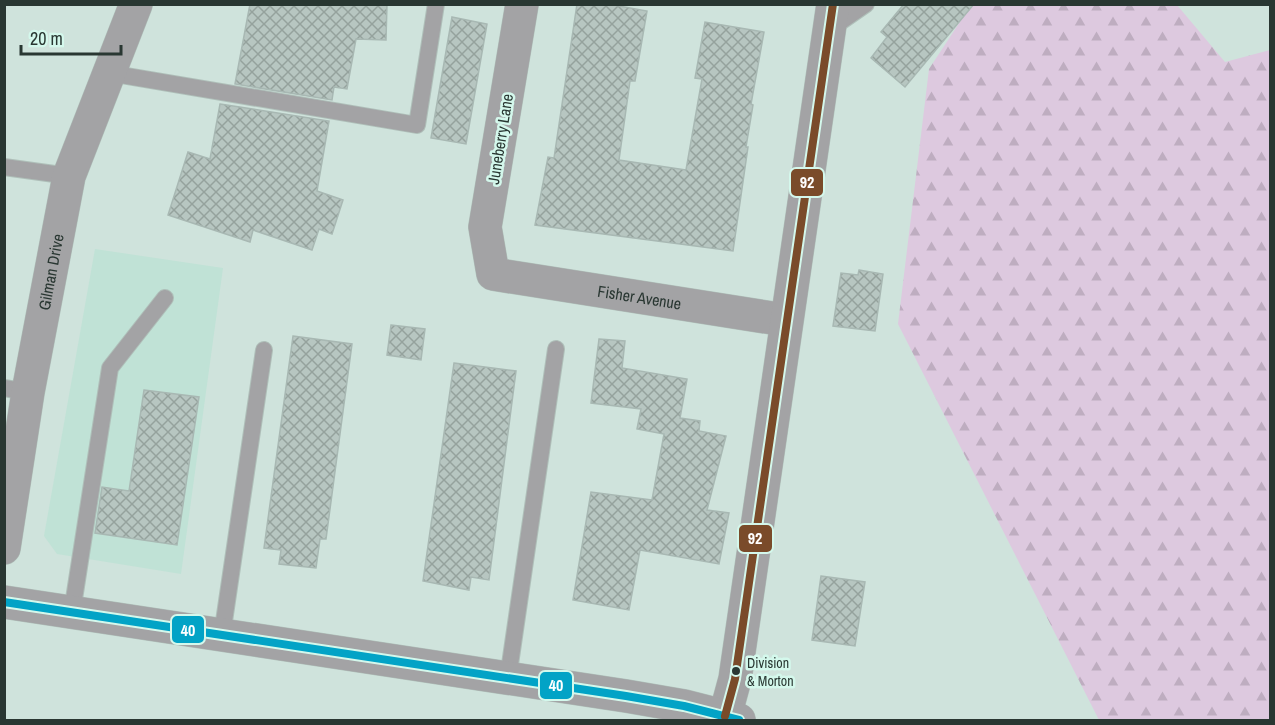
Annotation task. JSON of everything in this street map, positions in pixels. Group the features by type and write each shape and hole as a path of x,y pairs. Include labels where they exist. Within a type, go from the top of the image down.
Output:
{"street":[{"name":"Gilman Drive","path":"4,548 16,390 69,176 136,4"},
{"name":"Juneberry Lane","path":"493,274 485,227 522,4"},
{"path":"4,602 508,678 677,713 732,718 735,679 785,320 831,17"},
{"name":"Fisher Avenue","path":"493,274 785,320"}],"lane":[{"path":"109,73 417,125 436,4"},
{"path":"831,17 866,4"},
{"path":"4,167 69,176"},
{"path":"72,612 110,368 165,298"},
{"path":"508,678 556,349"},
{"path":"222,635 264,350"}],"shaded area":[{"path":"95,249 223,268 181,574 57,554 44,536"}],"green space":[{"path":"971,5 1177,5 1225,62 1270,50 1270,720 1099,720 898,324 929,69"}],"building":[{"path":"250,4 387,4 386,40 356,39 347,89 334,87 332,100 235,84"},
{"path":"577,4 608,4 647,11 635,81 630,81 619,160 686,170 702,79 695,78 705,22 764,32 751,104 753,105 746,147 748,147 733,251 535,225 548,157 554,158"},
{"path":"904,4 974,4 905,87 871,58 887,37 881,32"},
{"path":"452,17 487,24 466,144 431,138"},
{"path":"220,104 329,121 317,191 343,200 332,234 319,229 312,250 253,230 250,242 168,215 188,152 210,159"},
{"path":"859,270 883,274 875,331 833,326 841,273 858,275"},
{"path":"391,325 425,329 421,360 387,355"},
{"path":"293,336 352,344 326,539 320,539 316,568 279,564 281,550 264,548"},
{"path":"599,339 625,341 622,368 687,379 680,418 700,421 699,431 726,436 707,510 729,513 719,564 640,550 629,610 573,600 591,492 652,500 664,434 637,429 641,409 591,403"},
{"path":"454,363 516,371 489,580 471,577 469,590 423,581"},
{"path":"144,390 199,397 177,545 95,533 102,487 129,491"},
{"path":"821,576 865,582 855,646 812,640"}],"transit line":[{"name":"92","path":"725,716 735,679 833,4"},
{"name":"40","path":"4,602 626,696 684,706 739,720"}],"place":[{"name":"Division & Morton","path":"736,671"}]}
